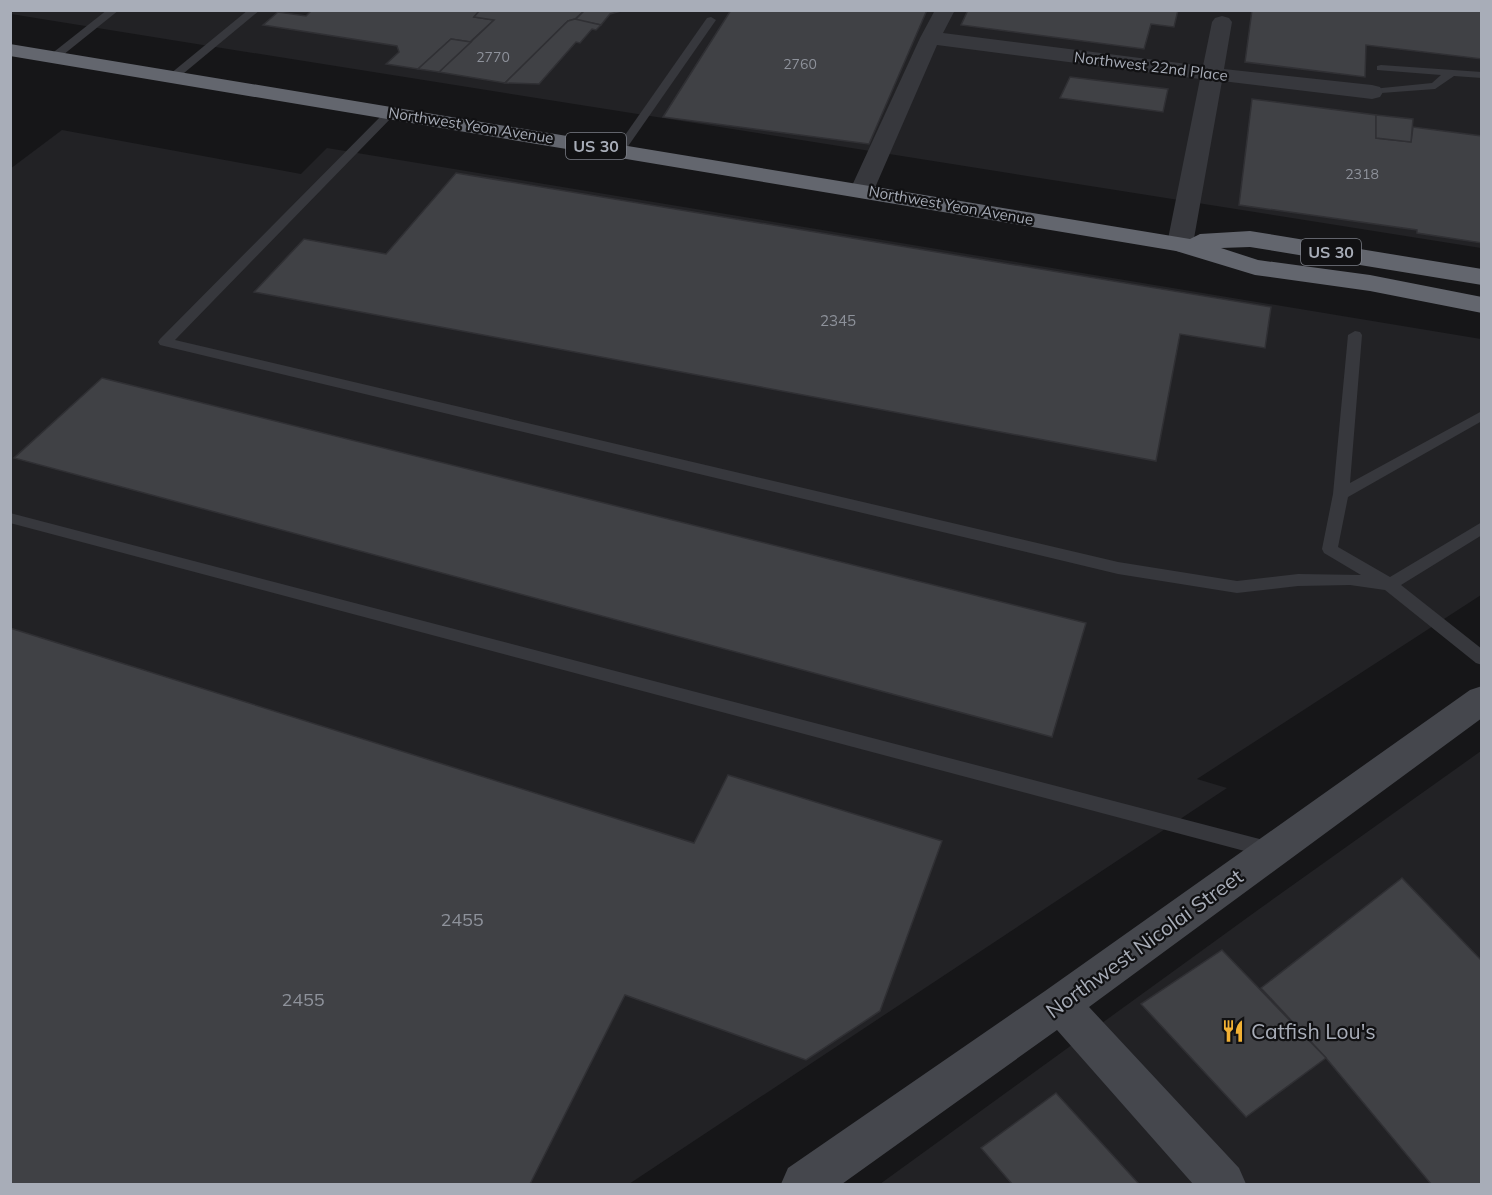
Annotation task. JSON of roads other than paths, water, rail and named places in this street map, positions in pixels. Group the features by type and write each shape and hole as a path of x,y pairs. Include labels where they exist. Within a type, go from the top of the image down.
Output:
{"highway":[{"name":"Northwest Yeon Avenue","path":"10,50 1180,244 1256,267 1370,283 1482,305"},
{"name":"Northwest Yeon Avenue","path":"1180,244 1250,239 1482,276"}],"street":[{"path":"862,190 930,38 945,10"},
{"path":"1180,244 1222,22"},
{"name":"Northwest 22nd Place","path":"930,38 1372,92"},
{"name":"Northwest Nicolai Street","path":"804,1185 1060,1004 1482,699"},
{"path":"1060,1004 1222,1185"}],"lane":[{"path":"54,57 114,10"},
{"path":"174,76 255,10"},
{"path":"620,150 711,20"},
{"path":"1381,68 1482,75"},
{"path":"1372,92 1435,86 1450,74"},
{"path":"391,112 165,342 1118,568 1237,587 1298,580 1350,579 1390,585 1482,527"},
{"path":"1355,336 1341,494 1330,549 1390,585 1482,659"},
{"path":"1341,494 1482,415"},
{"path":"10,518 1272,850"}],"place":[{"name":"Catfish Lou's","path":"1233,1031"}]}
